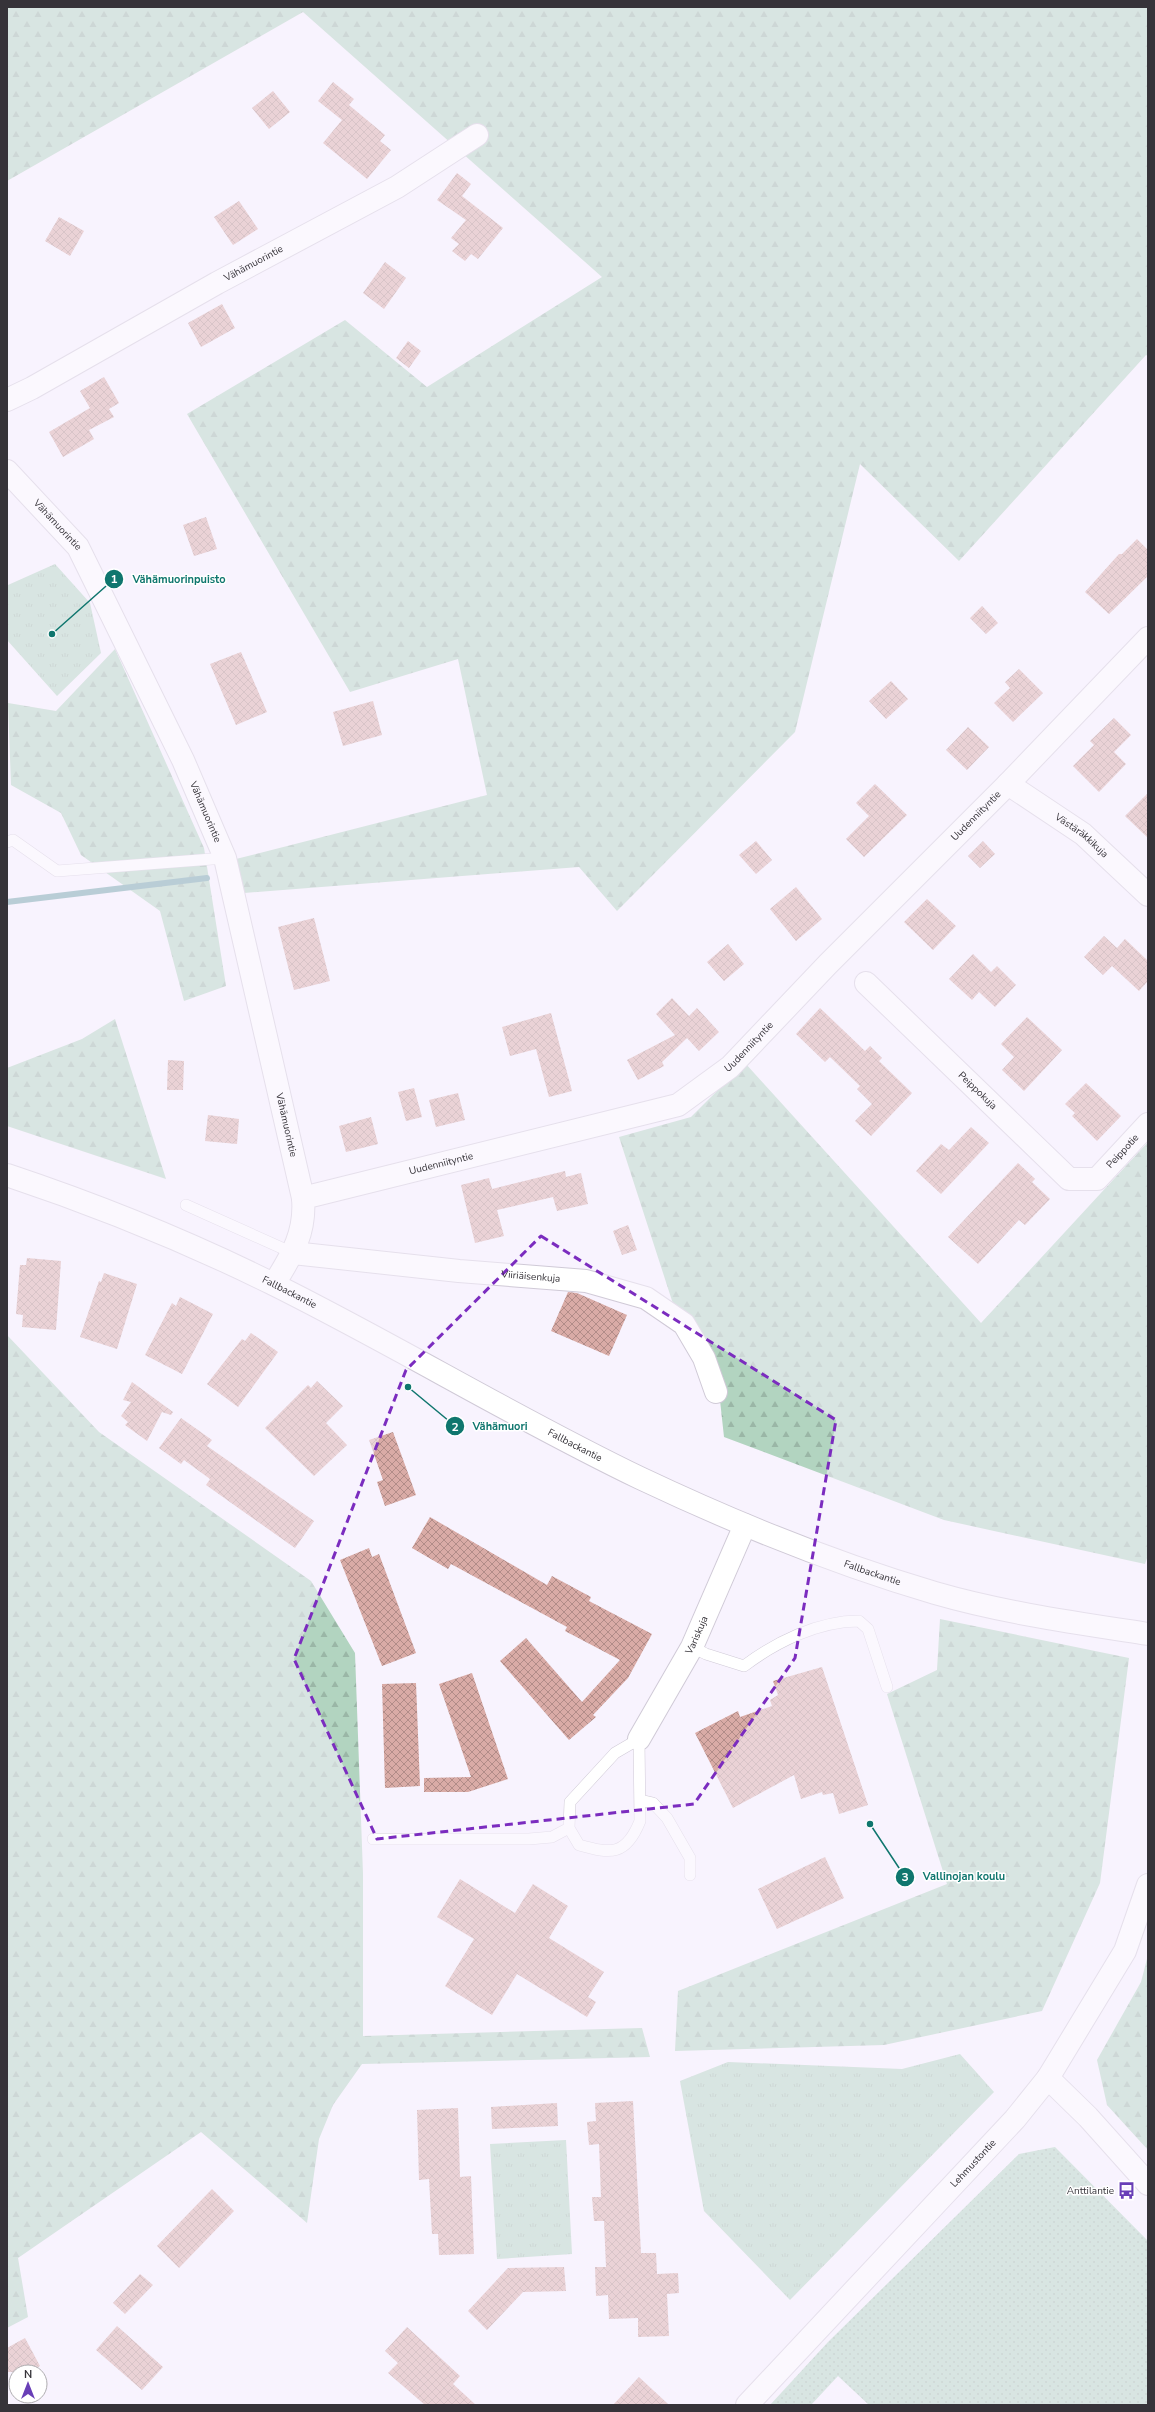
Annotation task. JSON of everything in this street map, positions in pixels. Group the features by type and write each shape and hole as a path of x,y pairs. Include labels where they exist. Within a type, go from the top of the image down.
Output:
{"street":[{"name":"Vähämuorintie","path":"7,400 32,388 217,283 397,187 477,135"},
{"name":"Vähämuorintie","path":"7,471 78,547 183,760 225,858 303,1198"},
{"name":"Uudenniityntie","path":"303,1198 678,1105 730,1067 828,964 1008,784 1148,638"},
{"name":"Västäräkkikuja","path":"1008,784 1083,834 1148,895"},
{"name":"Peippokuja","path":"866,984 1069,1179 1097,1179"},
{"name":"Peippotie","path":"1097,1179 1148,1124"},
{"name":"Fallbackantie","path":"7,1175 156,1230 274,1284 638,1477 745,1525 817,1554 936,1593 1055,1620 1148,1634"},
{"path":"274,1284 293,1253 304,1218 303,1198"},
{"name":"Viiriäisenkuja","path":"293,1253 458,1271 586,1281 646,1298 684,1324 704,1358 716,1392"},
{"name":"Variskuja","path":"639,1739 692,1647 745,1525"},
{"name":"Lehmustontie","path":"747,2405 1015,2119 1048,2078 1125,1951 1148,1885"},
{"path":"1048,2078 1088,2117 1148,2184"}],"lane":[{"path":"7,842 13,840 57,871 225,858"},
{"path":"186,1205 293,1253"},
{"path":"692,1647 706,1654 744,1666 768,1648 823,1626 859,1621 868,1629 887,1687"},
{"path":"639,1739 640,1800 640,1821 636,1832 621,1849 605,1852 579,1846 569,1828 570,1802 615,1753 639,1739"},
{"path":"640,1800 654,1804 666,1818 690,1858 690,1875"},
{"path":"373,1838 552,1838 569,1828"}],"highlighted area":[{"path":"541,1236 836,1420 795,1658 694,1804 377,1839 294,1659 406,1370"}],"green space":[{"path":"7,7 1148,7 1148,356 1146,355 959,561 860,464 795,732 617,911 579,867 244,893 236,859 487,795 458,659 350,692 187,414 345,320 427,387 602,277 303,12 7,181"},
{"path":"55,564 90,603 101,653 57,696 7,640 8,585"},
{"path":"115,649 204,848 226,986 184,1001 160,911 81,855 61,813 11,785 8,703 56,711"},
{"path":"115,1019 166,1179 7,1126 7,1068 82,1039"},
{"path":"745,1063 981,1323 1148,1142 1148,1555 1145,1564 944,1520 724,1437 719,1391 676,1313 619,1137 691,1117"},
{"path":"7,1335 99,1432 311,1581 355,1653 363,1874 363,2036 642,2028 650,2057 362,2064 333,2105 319,2139 307,2223 201,2132 18,2258 28,2317 7,2328"},
{"path":"940,1619 1129,1658 1100,1883 1042,2011 884,2045 675,2051 678,1991 947,1884 887,1694 937,1670"},
{"path":"1148,1955 1148,2150 1107,2105 1097,2060 1141,1982"},
{"path":"960,2054 994,2092 790,2300 704,2211 680,2081 728,2062 902,2069"},
{"path":"566,2140 572,2254 497,2259 490,2144"},
{"path":"1055,2147 1148,2241 1148,2405 869,2405 838,2376 811,2405 770,2405 828,2342 1019,2154"}],"building":[{"path":"333,82 354,99 349,105 385,135 380,141 391,150 367,179 323,143 342,120 318,101"},
{"path":"273,91 290,112 269,129 252,108"},
{"path":"457,173 471,184 462,196 503,228 478,259 471,254 465,261 452,251 459,244 451,238 466,220 437,200"},
{"path":"239,201 258,229 233,245 214,217"},
{"path":"59,217 84,231 70,256 45,241"},
{"path":"385,262 406,278 384,309 363,293"},
{"path":"222,304 235,328 201,347 188,323"},
{"path":"408,341 421,351 409,368 396,358"},
{"path":"104,377 119,403 109,409 114,417 89,430 94,439 63,457 49,432 90,408 80,391"},
{"path":"206,517 217,549 194,556 183,525"},
{"path":"1137,539 1148,550 1148,576 1109,614 1085,592 1119,554 1122,554"},
{"path":"982,606 998,623 986,634 970,618"},
{"path":"241,652 267,712 236,725 210,664"},
{"path":"1019,669 1043,693 1013,722 994,703 1010,688 1005,682"},
{"path":"891,681 908,699 886,719 869,701"},
{"path":"373,701 382,735 343,746 333,712"},
{"path":"1114,718 1131,735 1114,752 1126,764 1099,792 1073,766 1094,745 1090,741"},
{"path":"968,727 989,747 967,770 946,750"},
{"path":"875,784 907,815 864,857 846,839 869,816 856,803"},
{"path":"1148,793 1148,838 1125,816"},
{"path":"756,841 772,860 756,874 739,855"},
{"path":"983,841 995,854 980,868 968,856"},
{"path":"796,887 822,919 796,941 770,909"},
{"path":"927,899 956,926 933,950 904,922"},
{"path":"314,918 330,981 294,990 278,927"},
{"path":"1104,936 1117,948 1125,939 1148,961 1148,981 1139,991 1112,966 1103,975 1084,957"},
{"path":"728,944 744,964 724,981 707,962"},
{"path":"973,954 991,972 997,966 1016,985 995,1007 979,992 972,1000 949,979"},
{"path":"672,998 689,1016 697,1008 719,1032 699,1051 687,1038 662,1062 664,1066 638,1080 627,1060 675,1035 656,1014"},
{"path":"820,1008 865,1051 870,1046 882,1058 879,1061 912,1093 871,1136 855,1121 872,1104 857,1089 860,1086 830,1057 825,1062 796,1034"},
{"path":"551,1013 572,1091 549,1097 536,1049 510,1056 502,1027"},
{"path":"1027,1017 1062,1050 1024,1091 1002,1070 1014,1057 1001,1044"},
{"path":"168,1060 184,1061 183,1090 167,1090"},
{"path":"1086,1083 1121,1116 1097,1141 1072,1116 1075,1113 1065,1104"},
{"path":"414,1088 422,1117 406,1121 398,1092"},
{"path":"458,1093 465,1120 436,1127 429,1100"},
{"path":"208,1115 239,1119 237,1144 205,1141"},
{"path":"371,1117 378,1144 346,1152 339,1126"},
{"path":"971,1127 989,1143 941,1194 916,1171 941,1144 949,1150"},
{"path":"1018,1163 1035,1179 1032,1182 1050,1199 1025,1225 1019,1220 978,1264 948,1237"},
{"path":"565,1171 566,1177 581,1173 588,1204 557,1211 553,1197 497,1210 504,1236 475,1243 461,1185 489,1178 492,1189"},
{"path":"628,1225 637,1250 622,1255 613,1231"},
{"path":"27,1258 61,1261 56,1330 22,1327 23,1315 16,1314 20,1265 26,1265"},
{"path":"104,1273 137,1284 117,1349 80,1337 99,1281 101,1282"},
{"path":"568,1292 577,1293 627,1315 609,1356 551,1331"},
{"path":"180,1297 213,1314 182,1374 145,1355 172,1303 176,1306"},
{"path":"251,1333 278,1352 238,1407 207,1384 242,1339 245,1341"},
{"path":"317,1381 343,1406 326,1423 347,1445 314,1476 265,1428 308,1385 311,1388"},
{"path":"132,1382 173,1412 171,1415 162,1412 147,1441 125,1425 128,1422 121,1416 131,1402 123,1400"},
{"path":"181,1418 212,1440 207,1446 314,1521 295,1548 206,1485 210,1479 184,1460 181,1464 159,1448"},
{"path":"393,1432 416,1495 385,1506 377,1482 383,1480 369,1440"},
{"path":"430,1517 547,1585 552,1576 591,1597 589,1601 652,1634 628,1678 593,1715 596,1717 569,1740 500,1661 526,1638 582,1702 620,1660 565,1631 567,1627 451,1564 448,1569 412,1548"},
{"path":"369,1548 372,1557 379,1554 416,1653 382,1666 340,1560"},
{"path":"822,1667 868,1805 839,1814 833,1793 823,1795 822,1792 801,1799 794,1775 733,1808 695,1733 738,1711 740,1717 772,1706 770,1700 778,1695 773,1681"},
{"path":"472,1673 508,1779 468,1792 424,1792 424,1778 471,1777 439,1684"},
{"path":"416,1683 420,1786 385,1788 382,1684"},
{"path":"825,1857 844,1898 777,1929 758,1889"},
{"path":"460,1879 515,1913 533,1884 568,1906 549,1938 604,1972 588,1997 596,2002 587,2017 517,1974 492,2015 445,1986 474,1939 437,1917"},
{"path":"633,2101 641,2253 656,2253 657,2274 678,2273 679,2293 667,2294 669,2336 638,2337 638,2318 609,2319 608,2295 596,2296 595,2267 606,2267 604,2221 594,2221 592,2197 601,2197 599,2144 589,2145 587,2122 596,2121 595,2103"},
{"path":"557,2103 558,2126 492,2129 491,2107"},
{"path":"458,2108 460,2177 471,2176 474,2254 439,2255 438,2234 432,2234 429,2179 419,2180 417,2110"},
{"path":"212,2189 234,2211 179,2268 157,2246"},
{"path":"564,2267 566,2291 523,2292 487,2330 468,2311 508,2268"},
{"path":"140,2274 153,2285 125,2314 113,2303"},
{"path":"117,2326 163,2367 142,2390 96,2350"},
{"path":"407,2327 460,2376 453,2384 476,2405 425,2405 388,2373 398,2363 385,2351"},
{"path":"25,2338 39,2364 8,2364 7,2372 7,2348"},
{"path":"639,2377 669,2405 613,2405"}],"waterway":[{"path":"7,902 207,878"}],"place":[{"name":"Vähämuorinpuisto","path":"52,634"},
{"name":"Vähämuori","path":"408,1387"},
{"name":"Vallinojan koulu","path":"870,1824"},
{"name":"Anttilantie","path":"1127,2191"}]}
